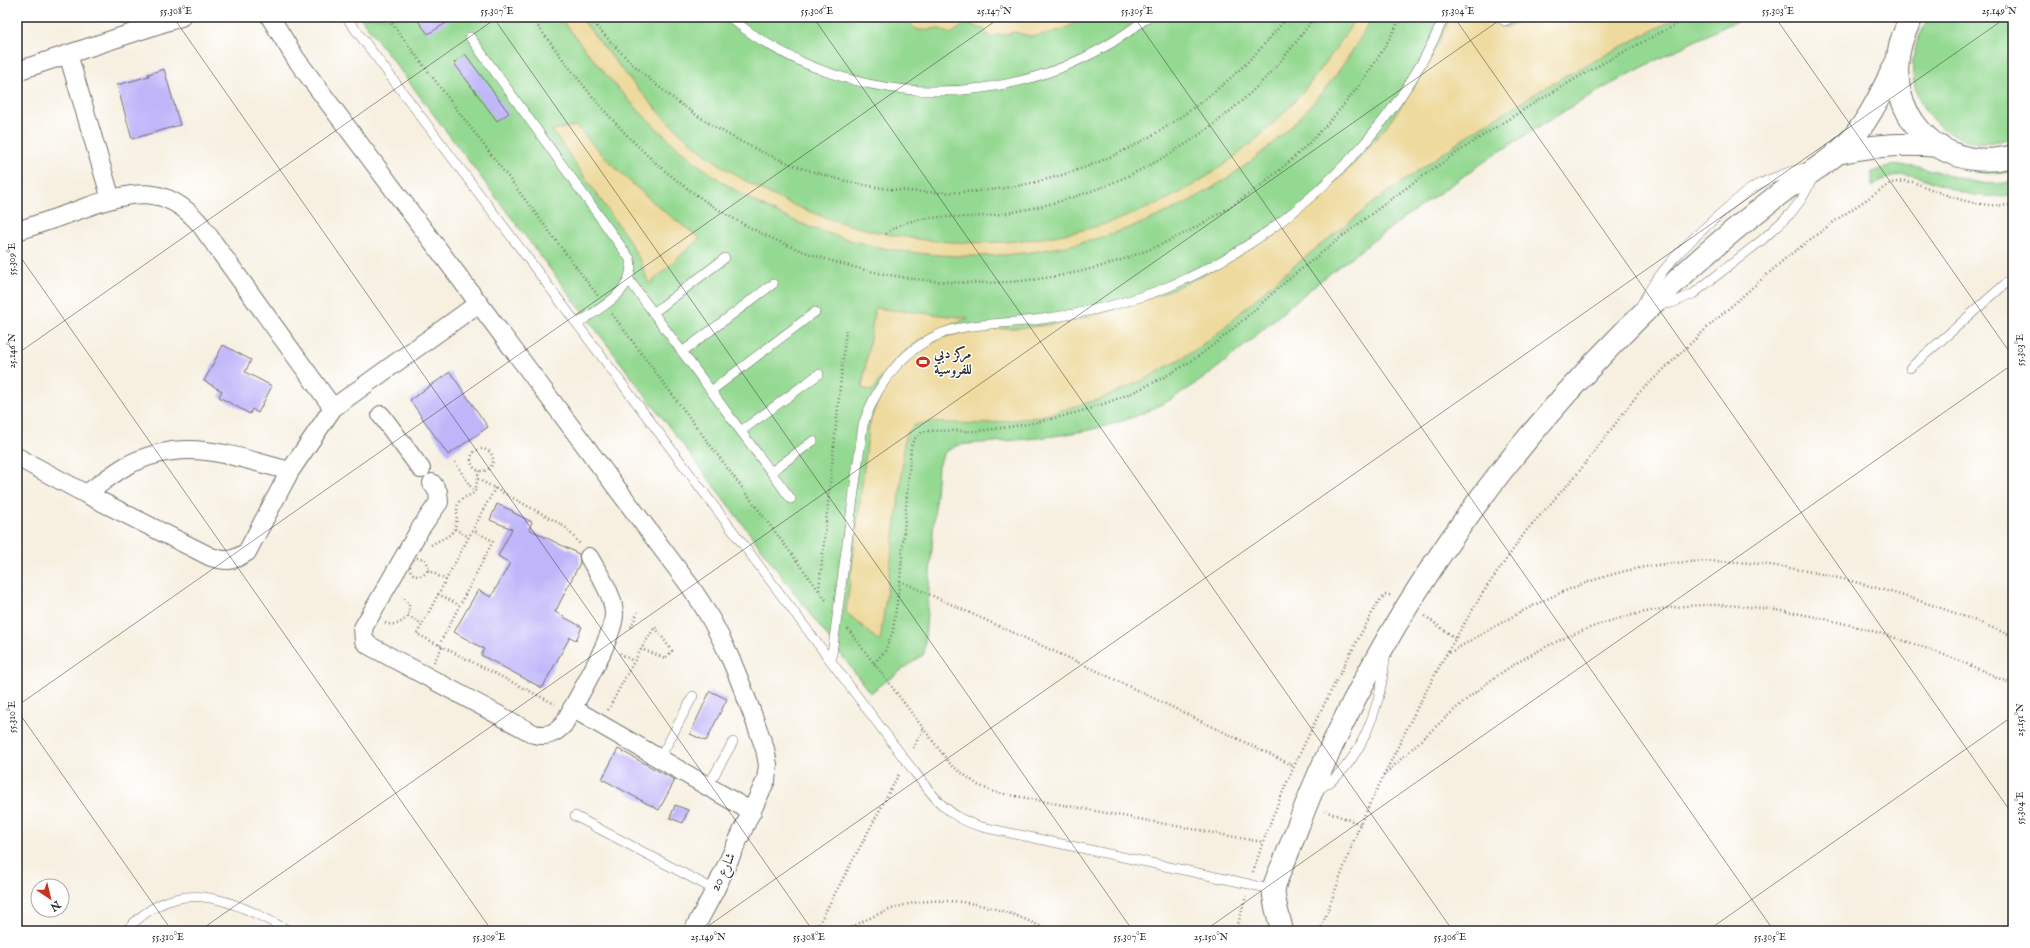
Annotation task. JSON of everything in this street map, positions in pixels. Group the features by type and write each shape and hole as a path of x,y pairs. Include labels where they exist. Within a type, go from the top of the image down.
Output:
{"street":[{"path":"17,71 181,17"},
{"name":"شارع 20","path":"270,17 296,59 480,303 690,586 714,623 765,750 768,765 766,780 752,812 715,890 693,931"},
{"path":"1907,21 1897,52 1896,63 1898,89 1909,116 1928,138 1939,146 1967,158 1982,160 2013,156"},
{"path":"68,54 111,199"},
{"path":"1282,931 1273,890 1311,794 1347,715 1385,643 1444,549 1483,494 1567,391 1642,313 1706,253 1745,221 1837,153 1867,118 1896,63"},
{"path":"1837,153 1878,146 1919,144 1939,146"},
{"path":"17,231 111,199 141,194 155,195 181,205 191,214 333,408"},
{"path":"17,457 86,494 211,557 223,561 236,559 247,552 290,471 333,408 480,303"},
{"path":"381,415 438,492 439,502 420,529 370,616 362,632 367,644 534,734 547,735 553,733 564,724 610,635 613,624 612,603 589,557"},
{"path":"86,494 126,466 161,453 179,450 198,449 217,452 290,471"},
{"path":"571,710 600,724 752,812"}],"lane":[{"path":"346,17 906,761 944,808 955,817 968,824 1273,890"},
{"path":"730,17 776,49 836,75 886,88 942,92 1002,86 1048,73 1085,58 1112,44 1148,17"},
{"path":"831,661 863,425 868,411 882,384 903,358 924,342 959,328 1046,319 1105,307 1138,298 1194,275 1241,248 1291,212 1318,190 1366,141 1386,116 1417,71 1444,17"},
{"path":"1498,17 1505,21 1514,17"},
{"path":"470,37 626,252 631,266 629,280 620,292 577,324"},
{"path":"653,313 725,258"},
{"path":"1910,368 2013,277"},
{"path":"629,280 791,499"},
{"path":"682,352 773,284"},
{"path":"711,391 815,312"},
{"path":"741,431 819,374"},
{"path":"771,472 813,441"},
{"path":"660,758 693,696"},
{"path":"708,786 733,742"},
{"path":"575,816 715,890"},
{"path":"126,931 136,919 165,901 182,897 199,896 237,904 289,931"},
{"path":"652,931 660,931"}],"path":[{"path":"531,17 590,96 622,131 661,169 718,209 781,242 844,265 908,278 972,282 1037,278 1102,266 1133,256 1165,243 1224,210 1279,170 1329,122 1374,64 1401,17"},
{"path":"589,17 626,58 656,84 710,124 735,139 787,164 819,175 852,183 920,192 984,190 1015,186 1074,171 1129,148 1172,123 1212,94 1259,51 1287,17"},
{"path":"886,234 896,225 919,219 992,216 1046,205 1099,188 1152,165 1201,134 1249,94 1290,50 1314,17"},
{"path":"874,663 885,651 891,638 900,580 911,446 918,435 929,431 963,432 1016,427 1050,420 1107,404 1158,381 1180,368 1217,342 1286,281 1345,234 1468,146 1590,71 1692,17"},
{"path":"1320,931 1360,824 1381,778 1445,656 1482,594 1521,538 1578,473 1630,404 1710,324 1787,257 1839,218 1886,186 1898,181 1913,182 1967,202 2013,205"},
{"path":"819,590 846,329"},
{"path":"484,448 489,451 494,460 489,469 479,471 475,469 470,460 475,451 484,448"},
{"path":"454,462 475,492"},
{"path":"428,547 448,538 455,529 459,501 475,492 479,471"},
{"path":"478,479 562,525 574,536 589,557"},
{"path":"495,488 417,634 571,710"},
{"path":"455,529 469,537"},
{"path":"439,645 493,541 473,530"},
{"path":"423,558 425,553"},
{"path":"1445,656 1514,615 1567,590 1634,569 1674,562 1701,561 1769,564 1837,577 1918,600 1995,628 2013,637"},
{"path":"428,570 446,580"},
{"path":"408,578 412,572"},
{"path":"900,580 1094,670 1294,766"},
{"path":"370,616 386,624 393,625 399,623 408,616 409,605 401,591"},
{"path":"438,594 460,605"},
{"path":"1381,778 1457,707 1499,675 1530,656 1555,643 1605,623 1628,616 1677,607 1705,605 1753,607 1835,622 1942,655 2013,685"},
{"path":"408,616 422,624"},
{"path":"600,724 641,649 655,628 672,651 665,658 641,649"},
{"path":"815,931 924,730"},
{"path":"845,931 895,908 913,903 932,902 971,904 990,908 1013,914 1049,931"}],"green space":[{"name":"مركز دبي للفروسية","path":"360,17 1745,17 1678,49 1613,83 1515,141 1436,195 1358,252 1286,309 1246,345 1215,370 1199,382 1165,403 1124,421 1101,427 1054,436 958,445 945,452 938,466 924,654 870,693"},
{"path":"1931,17 2013,17 2013,137 1986,142 1962,139 1942,128 1926,111 1916,90 1913,66 1917,41"},
{"path":"2013,164 2013,171 2000,173 1974,171 1962,165"},
{"path":"1904,165 1985,183 1999,184 2013,181 2013,195 1992,196 1965,193 1915,176 1906,175 1896,176 1872,187 1872,172 1888,166"}],"sand":[{"path":"560,17 580,17 644,96 679,132 719,164 777,198 840,222 905,237 972,243 1039,238 1105,224 1167,199 1225,164 1245,149 1281,115 1314,78 1329,59 1356,17 1372,17 1321,94 1256,157 1181,205 1098,238 1011,254 921,254 833,235 748,198 720,180 694,161 645,117 622,93"},
{"path":"913,17 1083,17 1074,24 1051,33 1031,36 1012,32 1006,35 998,34 993,38 989,37 984,29 978,28 968,22 951,34 938,28 931,30 916,29 911,25"},
{"path":"1450,17 1491,17 1499,25 1507,27 1515,24 1524,17 1678,17 1556,81 1473,132 1385,194 1343,227 1273,283 1219,332 1195,350 1146,379 1100,399 1038,417 981,424 927,422 913,426 905,436 901,483 880,642 846,612 870,421 880,397 894,374 912,355 935,341 958,333 1061,323 1147,299 1203,275 1256,245 1305,208 1350,167 1390,121 1424,71"},
{"path":"576,126 619,171 650,200 700,238 649,284 640,260 628,239 552,130"},
{"path":"875,308 968,318 925,337 913,345 892,364 873,391 862,388"}],"building":[{"path":"415,17 456,17 428,34"},
{"path":"465,54 509,113 497,121 454,63"},
{"path":"164,69 180,125 132,139 117,85 149,76 148,74"},
{"path":"223,345 251,360 245,372 272,386 258,413 252,409 250,414 219,397 222,391 204,381"},
{"path":"450,372 488,427 448,455 410,400"},
{"path":"497,504 532,522 529,529 579,554 580,563 555,612 582,627 576,640 570,637 542,688 481,655 484,649 454,632 478,590 491,597 510,563 498,556 512,529 490,520"},
{"path":"710,691 727,699 706,741 690,734"},
{"path":"618,749 675,780 659,810 602,779"},
{"path":"675,805 688,810 683,823 670,818"}],"place":[{"name":"مركز دبي للفروسية","path":"923,362"}]}
